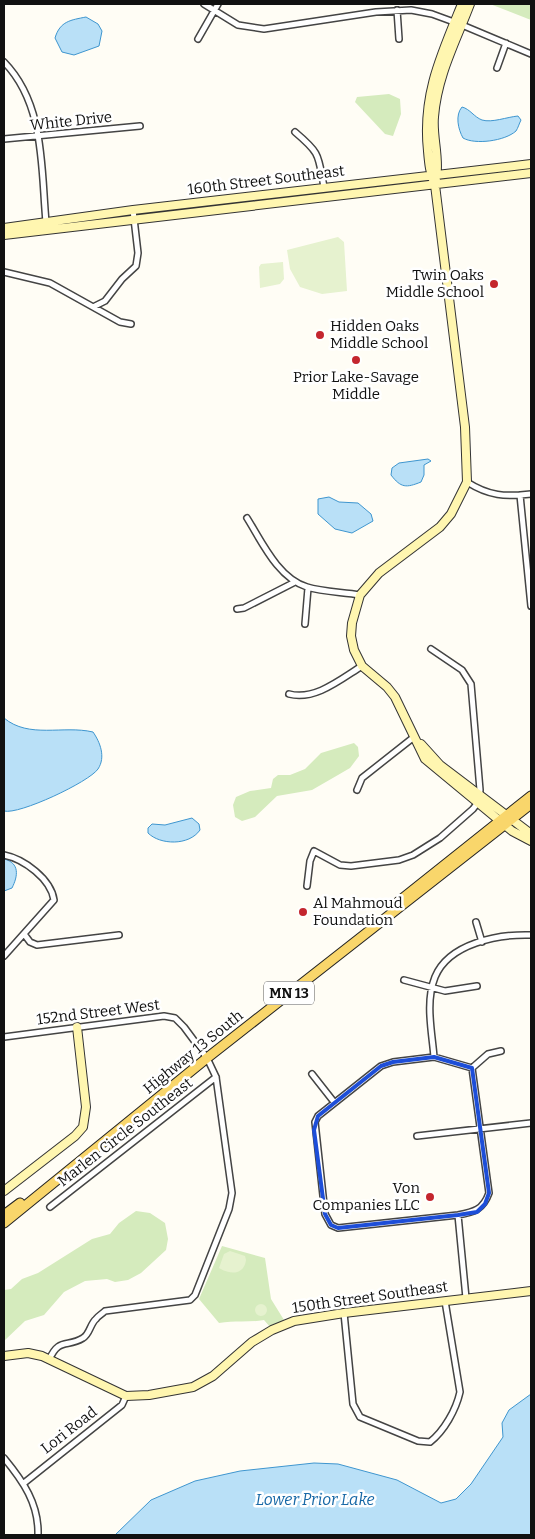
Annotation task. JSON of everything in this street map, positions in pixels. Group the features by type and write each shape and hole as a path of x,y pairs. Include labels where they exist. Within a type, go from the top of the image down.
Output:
{"main road":[{"name":"Highway 13 South","path":"4,1223 207,1058 371,928 378,925 506,820 531,796"},
{"name":"Highway 13 South","path":"506,820 531,804"},
{"name":"Highway 13 South","path":"4,1215 79,1161"}],"street":[{"path":"204,4 238,25 264,30 396,10 432,14 531,54"},
{"path":"198,38 218,4"},
{"path":"458,23 462,4"},
{"path":"470,4 440,58 428,99 427,142 434,175 465,427 467,482 451,514 440,527 379,573 360,595 352,623 351,636 354,650 362,666 387,687 395,697 425,759 479,798 531,841"},
{"path":"396,10 399,40"},
{"path":"497,68 506,43"},
{"path":"4,62 32,104 38,136 46,222"},
{"name":"White Drive","path":"4,140 140,126"},
{"path":"295,132 314,148 319,158 324,187"},
{"name":"160th Street Southeast","path":"4,234 324,187 531,164"},
{"name":"160th Street Southeast","path":"4,228 46,222 435,185 531,173"},
{"path":"94,306 105,301 122,279 136,266 138,254 134,214"},
{"path":"4,272 50,283 120,322 131,324"},
{"path":"467,482 483,492 502,496 531,494"},
{"path":"520,495 531,580 531,606"},
{"path":"247,518 278,565 296,582 308,588 360,595"},
{"path":"236,609 244,608 296,582"},
{"path":"305,624 308,588"},
{"path":"306,886 310,861 314,851 340,865 351,866 399,860 413,856 440,838 479,798 471,684 462,670 431,649"},
{"path":"289,694 300,697 314,694 362,666"},
{"path":"357,790 362,778 414,737"},
{"path":"506,820 531,834"},
{"path":"4,855 20,861 35,871 53,892 54,900 50,907 4,956"},
{"path":"476,922 482,942"},
{"path":"24,934 30,942 37,945 119,935"},
{"path":"434,1057 430,1009 432,989 440,968 466,948 482,942 498,937 531,935"},
{"path":"404,980 445,991 477,986"},
{"name":"152nd Street West","path":"4,1037 164,1016 175,1018 207,1058"},
{"path":"4,1191 75,1136 83,1127 86,1108 76,1027"},
{"path":"472,1068 488,1054 501,1050"},
{"path":"434,1057 472,1068 489,1193 485,1204 477,1212 458,1215 338,1228 330,1225 324,1214 314,1130 318,1116 381,1066 393,1062 434,1057"},
{"path":"49,1360 54,1348 63,1343 77,1341 85,1337 95,1319 105,1311 190,1300 196,1295 229,1209 232,1193 216,1078 207,1058"},
{"path":"312,1074 334,1102"},
{"name":"Marlen Circle Southeast","path":"50,1207 216,1078"},
{"path":"417,1136 531,1122"},
{"path":"458,1215 466,1298"},
{"name":"150th Street Southeast","path":"4,1356 28,1353 49,1360 126,1396 149,1395 193,1386 213,1376 252,1342 272,1330 294,1321 344,1313 531,1291"},
{"path":"344,1313 353,1404 356,1412 360,1417 418,1441 430,1442 437,1437 457,1403 460,1392 445,1301"},
{"name":"Lori Road","path":"24,1483 122,1405 126,1396"},
{"path":"4,1458 24,1483 32,1502 38,1535"}],"highlighted area":[{"path":"434,1057 472,1068 489,1193 485,1204 477,1212 458,1215 338,1228 331,1225 325,1214 314,1130 318,1116 381,1066 393,1062"}],"green space":[{"path":"490,4 531,4 531,20"},
{"path":"389,94 400,99 401,114 393,136 385,134 355,102 357,97"},
{"path":"338,237 344,242 347,291 322,294 300,287 290,269 287,250"},
{"path":"283,262 284,279 280,284 260,288 259,267 261,264"},
{"path":"354,743 358,747 359,756 350,768 312,790 277,796 255,817 242,821 235,817 233,805 236,797 250,791 271,788 273,779 278,775 290,775 305,769 321,753"},
{"path":"136,1211 150,1213 165,1223 168,1239 166,1250 141,1273 128,1280 115,1282 107,1279 85,1281 64,1292 44,1315 25,1321 4,1341 4,1290 11,1289 22,1279 38,1273 92,1239 110,1234 119,1223"},
{"path":"222,1246 265,1258 271,1299 284,1320 270,1327 264,1320 219,1323 199,1299"},
{"path":"230,1251 245,1256 245,1265 239,1271 228,1272 219,1268 224,1254"},
{"path":"261,1304 267,1310 261,1316 255,1310"}],"water":[{"path":"86,17 98,24 102,31 99,46 74,55 62,52 55,38 57,32 67,22"},
{"path":"462,107 486,121 518,116 521,120 516,131 505,137 490,141 468,140 463,138 459,126 458,114"},
{"path":"428,459 431,461 424,465 424,475 421,482 404,486 391,475 392,468 399,463"},
{"path":"329,497 339,502 358,503 371,514 373,521 352,533 335,529 318,514 318,499"},
{"path":"4,718 24,728 35,730 82,730 93,732 98,740 102,755 98,769 82,782 38,803 12,811 4,811"},
{"path":"192,818 199,824 200,830 189,839 167,842 148,833 148,828 152,824 165,825"},
{"path":"4,859 15,867 16,879 12,888 4,891"},
{"name":"Lower Prior Lake","path":"531,1394 531,1535 115,1535 151,1500 195,1481 240,1471 314,1463 338,1464 397,1480 441,1503 456,1499 471,1484 503,1437 502,1423 509,1410"}],"place":[{"name":"Twin Oaks Middle School","path":"494,284"},
{"name":"Hidden Oaks Middle School","path":"320,335"},
{"name":"Prior Lake-Savage Middle","path":"356,360"},
{"name":"Al Mahmoud Foundation","path":"303,912"},
{"name":"Von Companies LLC","path":"430,1197"}]}
